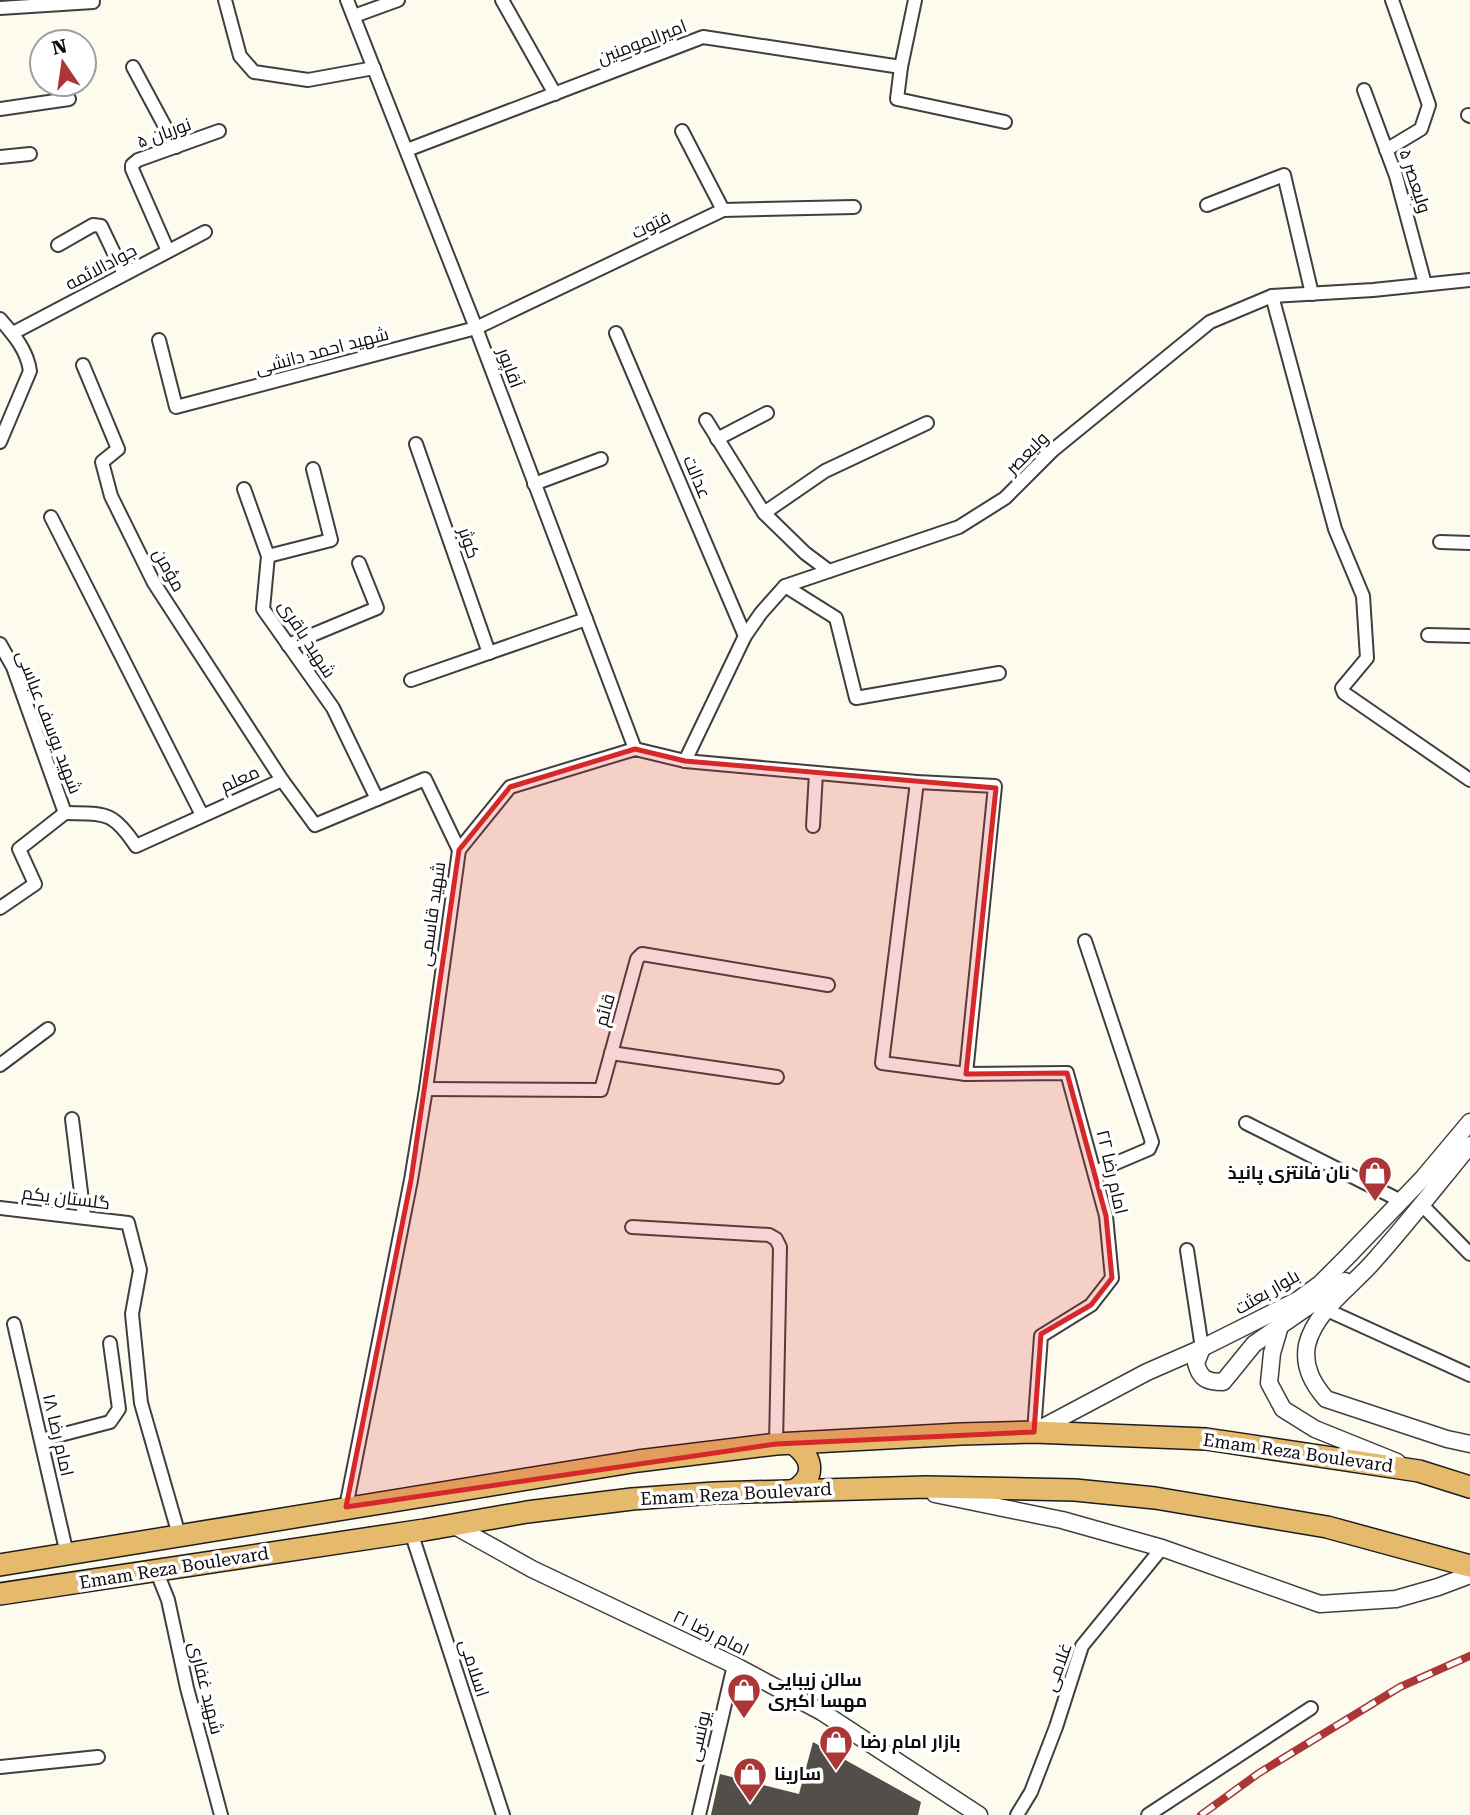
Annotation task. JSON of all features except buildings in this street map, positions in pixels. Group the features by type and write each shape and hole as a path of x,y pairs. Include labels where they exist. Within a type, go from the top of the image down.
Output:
{"highway":[{"name":"Emam Reza Boulevard","path":"0,1565 639,1461 785,1444 1034,1432 1206,1439 1419,1471 1470,1488"},
{"path":"785,1444 803,1451 809,1468 809,1477 793,1491"},
{"name":"Emam Reza Boulevard","path":"0,1594 527,1512 632,1499 714,1493 905,1488 1075,1490 1155,1498 1327,1527 1470,1566"}],"street":[{"path":"225,0 240,56 254,72 308,80 374,68"},
{"name":"آقاپور","path":"347,0 476,328 635,750"},
{"path":"354,16 398,0"},
{"path":"502,0 555,94"},
{"path":"915,0 897,99 1005,122"},
{"path":"1386,150 1422,129 1429,105 1392,0"},
{"path":"0,8 93,2"},
{"name":"اميرالمومنين","path":"407,150 703,37 901,67"},
{"path":"132,68 176,147"},
{"name":"ولیعصر ۵","path":"1364,90 1409,220 1425,285"},
{"path":"0,110 69,99"},
{"name":"نوریان ۵","path":"168,251 131,169 132,165 138,160 219,131"},
{"path":"682,131 723,210"},
{"path":"0,157 30,154"},
{"path":"1207,205 1284,175 1312,294"},
{"name":"فتوت","path":"476,328 723,210 854,207"},
{"path":"58,245 93,225 101,226 124,274"},
{"name":"جوادالائمه","path":"13,334 205,232"},
{"name":"ولیعصر","path":"685,761 746,636 761,612 785,586 959,527 1005,498 1053,450 1210,322 1272,296 1470,280"},
{"path":"1272,296 1335,529 1363,596 1367,658 1343,685 1344,693 1470,780"},
{"path":"0,319 19,339 30,371 0,442"},
{"name":"شهید احمد دانشی","path":"159,340 176,407 476,328"},
{"name":"عدالت","path":"616,332 746,636"},
{"name":"مؤمن","path":"83,365 118,449 102,462 111,496 154,583 282,780"},
{"path":"717,439 766,413"},
{"path":"706,420 764,513 805,553 829,570"},
{"path":"764,513 825,471 928,424"},
{"name":"کوثر","path":"416,444 489,653"},
{"path":"534,484 601,459"},
{"path":"268,556 331,540 313,469"},
{"name":"شهید باقری","path":"244,489 268,556 263,609 333,708 377,799"},
{"path":"51,517 202,816"},
{"path":"1440,541 1470,543"},
{"path":"288,645 377,608 359,563"},
{"path":"785,586 836,618 856,698 999,673"},
{"path":"411,680 586,619"},
{"path":"1428,635 1470,636"},
{"name":"شهید یوسف عباسی","path":"0,644 13,667 65,813"},
{"name":"شهید قاسمی","path":"346,1507 411,1180 459,850 510,787 635,750 685,761 917,782 995,786 966,1074"},
{"path":"813,826 816,773"},
{"name":"معلم","path":"65,813 106,814 124,828 136,846 282,780 315,825 425,779 459,850"},
{"name":"امام رضا ۲۲","path":"917,782 882,1063 966,1074 1067,1073 1106,1216 1112,1278 1091,1305 1041,1336 1034,1432"},
{"path":"0,908 35,884 19,849 65,813"},
{"path":"1085,941 1152,1142 1149,1149 1095,1172"},
{"name":"قائم","path":"426,1089 601,1090 637,959 642,954 828,985"},
{"path":"0,1065 48,1029"},
{"path":"611,1053 777,1077"},
{"path":"72,1119 84,1217"},
{"name":"بلوار بعثت","path":"1034,1432 1147,1372 1275,1312 1320,1284 1401,1201 1470,1122"},
{"path":"1247,1123 1401,1201"},
{"path":"1470,1145 1373,1262 1324,1313 1307,1345 1308,1371 1326,1399 1470,1444"},
{"path":"1421,1205 1470,1254"},
{"name":"گلستان یکم","path":"0,1208 128,1223 140,1270 132,1314 141,1403 179,1535"},
{"path":"632,1227 769,1235 776,1238 780,1247 785,1444"},
{"path":"1187,1250 1202,1348 1196,1363 1199,1375 1210,1382 1223,1382 1254,1344 1373,1262"},
{"path":"1324,1313 1470,1375"},
{"name":"امام رضا ۱۸","path":"14,1324 67,1554"},
{"path":"1280,1326 1272,1353 1269,1383 1283,1409 1315,1429 1419,1471"},
{"path":"41,1440 110,1422 119,1409 110,1343"},
{"path":"905,1488 1062,1520 1162,1548 1320,1604 1396,1599 1470,1575"},
{"name":"امام رضا ۲۱","path":"453,1525 532,1569 734,1665 822,1712 979,1815"},
{"name":"اسلامی","path":"411,1532 503,1815"},
{"name":"غلامی","path":"1017,1815 1031,1791 1056,1727 1082,1646 1162,1548"},
{"name":"شهید غفاری","path":"156,1570 168,1600 187,1688 221,1815"},
{"name":"یونسی","path":"699,1815 734,1665"},
{"path":"1148,1815 1311,1708"},
{"path":"0,1767 99,1758"}],"highlighted area":[{"path":"635,749 685,761 996,788 966,1074 1067,1073 1106,1216 1112,1278 1091,1305 1041,1334 1034,1432 776,1444 346,1507 411,1180 459,850 510,787"}],"railway":[{"path":"1201,1815 1259,1773 1400,1687 1470,1656"}],"place":[{"name":"نان فانتزی پانیذ","path":"1375,1203"},
{"name":"سالن زیبایی مهسا اکبری","path":"744,1720"},
{"name":"بازار امام رضا","path":"836,1772"},
{"name":"سارینا","path":"750,1804"}]}
